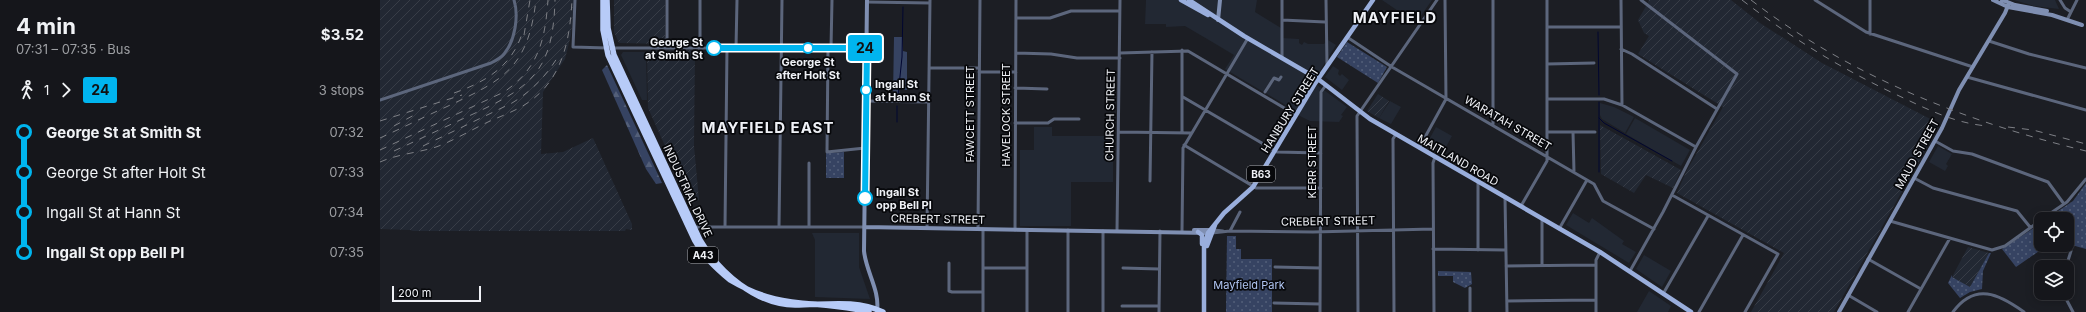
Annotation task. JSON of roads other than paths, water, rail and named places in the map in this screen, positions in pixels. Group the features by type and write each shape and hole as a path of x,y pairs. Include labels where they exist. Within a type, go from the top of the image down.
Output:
{"highway":[{"name":"INDUSTRIAL DRIVE","path":"603,0 603,30 609,48 692,237 706,258 748,295 766,304 791,309 852,309 869,312"},
{"name":"INDUSTRIAL DRIVE","path":"607,0 609,48 694,227 705,249 715,261 750,291 764,299 784,304 852,304 883,312"},
{"path":"852,309 859,312"}],"main road":[{"name":"MAITLAND ROAD","path":"1181,0 1318,79 1360,112 1419,148 1600,252 1691,312"},
{"name":"MAITLAND ROAD","path":"1189,0 1218,20"},
{"path":"1218,20 1220,0"},
{"name":"HANBURY STREET","path":"1211,231 1224,213 1253,187 1318,79 1372,0"},
{"path":"1993,0 2052,15 2084,26"},
{"path":"2002,0 2008,5 2053,12 2084,26"},
{"path":"867,1 864,227 865,257 876,291 877,311"},
{"name":"MAUD STREET","path":"1839,312 1945,124 1955,97 1989,41 2008,5"},
{"name":"CREBERT STREET","path":"864,227 1015,230 1211,231"},
{"name":"CREBERT STREET","path":"1182,231 1211,231"},
{"name":"B63","path":"1204,312 1205,239 1211,231"},
{"name":"B63","path":"1198,232 1202,235 1204,255"}],"street":[{"path":"380,100 491,63 504,55 515,31 516,5 514,0"},
{"path":"575,0 573,47 781,49 867,48"},
{"path":"667,0 667,48"},
{"path":"700,0 700,48"},
{"path":"736,48 737,0"},
{"path":"779,227 782,0"},
{"path":"832,0 827,152 865,148"},
{"name":"FAWCETT STREET","path":"978,229 980,0"},
{"name":"HAVELOCK STREET","path":"1015,230 1016,0"},
{"name":"CHURCH STREET","path":"1117,231 1120,0"},
{"path":"1282,0 1282,58"},
{"path":"1326,0 1325,22 1327,67"},
{"path":"1358,312 1357,120 1360,112 1437,0"},
{"path":"1419,148 1446,99 1445,0"},
{"path":"1493,0 1493,125"},
{"path":"1521,206 1547,161 1548,156 1547,0"},
{"path":"1621,0 1622,105"},
{"path":"1630,272 1696,147 1737,74 1641,0"},
{"path":"1815,0 1870,34 1973,67"},
{"path":"1870,0 1870,34"},
{"path":"2060,0 2065,8 2071,12"},
{"path":"2068,18 2077,0"},
{"path":"867,1 930,1 928,228"},
{"path":"1016,18 1050,18 1071,11 1120,11"},
{"path":"1282,20 1325,22"},
{"path":"1547,28 1621,27"},
{"name":"WARATAH STREET","path":"1347,37 1392,67 1594,184 1603,201 1654,229"},
{"path":"1182,231 1182,152 1184,145 1248,38"},
{"path":"1989,41 2029,54 2086,68"},
{"path":"725,227 727,48"},
{"path":"1621,49 1632,54 1717,109"},
{"path":"1120,53 1182,50 1193,53 1296,115"},
{"path":"1182,50 1182,132"},
{"path":"1150,181 1152,52"},
{"path":"1016,53 1051,54 1076,58 1120,58"},
{"path":"1547,64 1594,63"},
{"path":"930,68 1016,72"},
{"path":"1265,92 1273,77 1279,80 1281,76"},
{"path":"1967,77 2086,110"},
{"name":"KERR STREET","path":"1320,312 1321,92 1326,85"},
{"path":"1015,88 1047,89"},
{"path":"1182,97 1275,151 1280,153 1321,153"},
{"path":"1547,99 1604,99 1622,105 1696,147"},
{"path":"866,101 929,102"},
{"path":"1015,123 1048,123 1054,119 1079,119"},
{"path":"1118,132 1191,133"},
{"path":"1547,132 1595,132"},
{"path":"1573,132 1574,172"},
{"path":"1394,312 1393,139 1396,134"},
{"path":"1935,141 1953,151 1972,154 2048,182 2064,204"},
{"path":"1184,145 1253,187 1321,188"},
{"path":"1434,312 1433,163 1435,157"},
{"path":"809,163 809,227"},
{"path":"1914,178 1933,188 2017,211 2030,228"},
{"path":"2052,212 2074,195 2086,179"},
{"path":"1559,229 1587,180"},
{"path":"1478,181 1478,250"},
{"path":"1672,195 1743,236 1778,254 1745,312"},
{"path":"1505,197 1507,312"},
{"path":"1230,231 1240,212"},
{"path":"1663,294 1708,216"},
{"path":"1542,219 1542,265"},
{"path":"1890,221 1992,250 1999,249 2034,225"},
{"name":"CREBERT STREET","path":"694,227 864,227"},
{"path":"983,229 983,312"},
{"name":"CREBERT STREET","path":"1211,231 1433,229"},
{"path":"1027,230 1027,312"},
{"path":"1068,230 1068,312"},
{"path":"1102,312 1103,231"},
{"path":"1159,312 1160,231"},
{"path":"1699,312 1743,236"},
{"path":"1908,312 1950,238"},
{"path":"1433,249 1506,250"},
{"path":"1596,312 1596,258 1600,252"},
{"path":"1868,259 1921,289"},
{"path":"949,263 948,291 983,292"},
{"path":"1506,266 1596,266"},
{"path":"1275,267 1320,268"},
{"path":"983,268 1027,268"},
{"path":"1123,268 1159,269"},
{"path":"1470,288 1470,312"},
{"path":"1952,312 1963,301 1976,295 1984,294 2004,298 2024,312"},
{"path":"1848,295 1877,312"},
{"path":"1507,301 1596,300"},
{"path":"2067,300 2073,312"},
{"path":"1274,303 1320,304"},
{"path":"1122,306 1159,306"}],"waterway":[{"path":"898,96 902,57 903,7"},
{"path":"1598,32 1599,95"},
{"path":"1599,102 1599,172"},
{"path":"897,106 897,122"},
{"path":"1599,118 1604,123 1672,161"}],"railway":[{"path":"524,35 530,0"},
{"path":"380,138 483,88 498,79 510,69 519,57 527,42 536,0"},
{"path":"380,150 504,92 516,83 533,63 538,52 545,28 548,0"},
{"path":"394,151 492,105 524,85 535,74 544,60 550,44 555,0"},
{"path":"380,162 442,145 519,108 541,92 550,81 562,57 569,29 572,0"},
{"path":"1742,0 1778,27 1855,74 1940,114 1962,122 1987,126"},
{"path":"1751,0 1828,52 1869,74 1911,93 1953,111 1997,126 2086,151"},
{"path":"454,93 466,89 488,77 506,62 519,42 523,30"},
{"path":"423,146 512,103 538,82 559,55"},
{"path":"380,121 462,95"},
{"path":"394,126 416,114"},
{"path":"2008,127 2033,130 2086,144"}],"place":[{"name":"George St at Smith St","path":"714,48"},
{"name":"George St after Holt St","path":"808,48"},
{"name":"Ingall St at Hann St","path":"866,90"},
{"name":"Ingall St opp Bell Pl","path":"865,198"}],"district":[{"name":"MAYFIELD","path":"1395,17"},
{"name":"MAYFIELD EAST","path":"768,127"}],"park label":[{"name":"Mayfield Park","path":"1249,285"}]}
